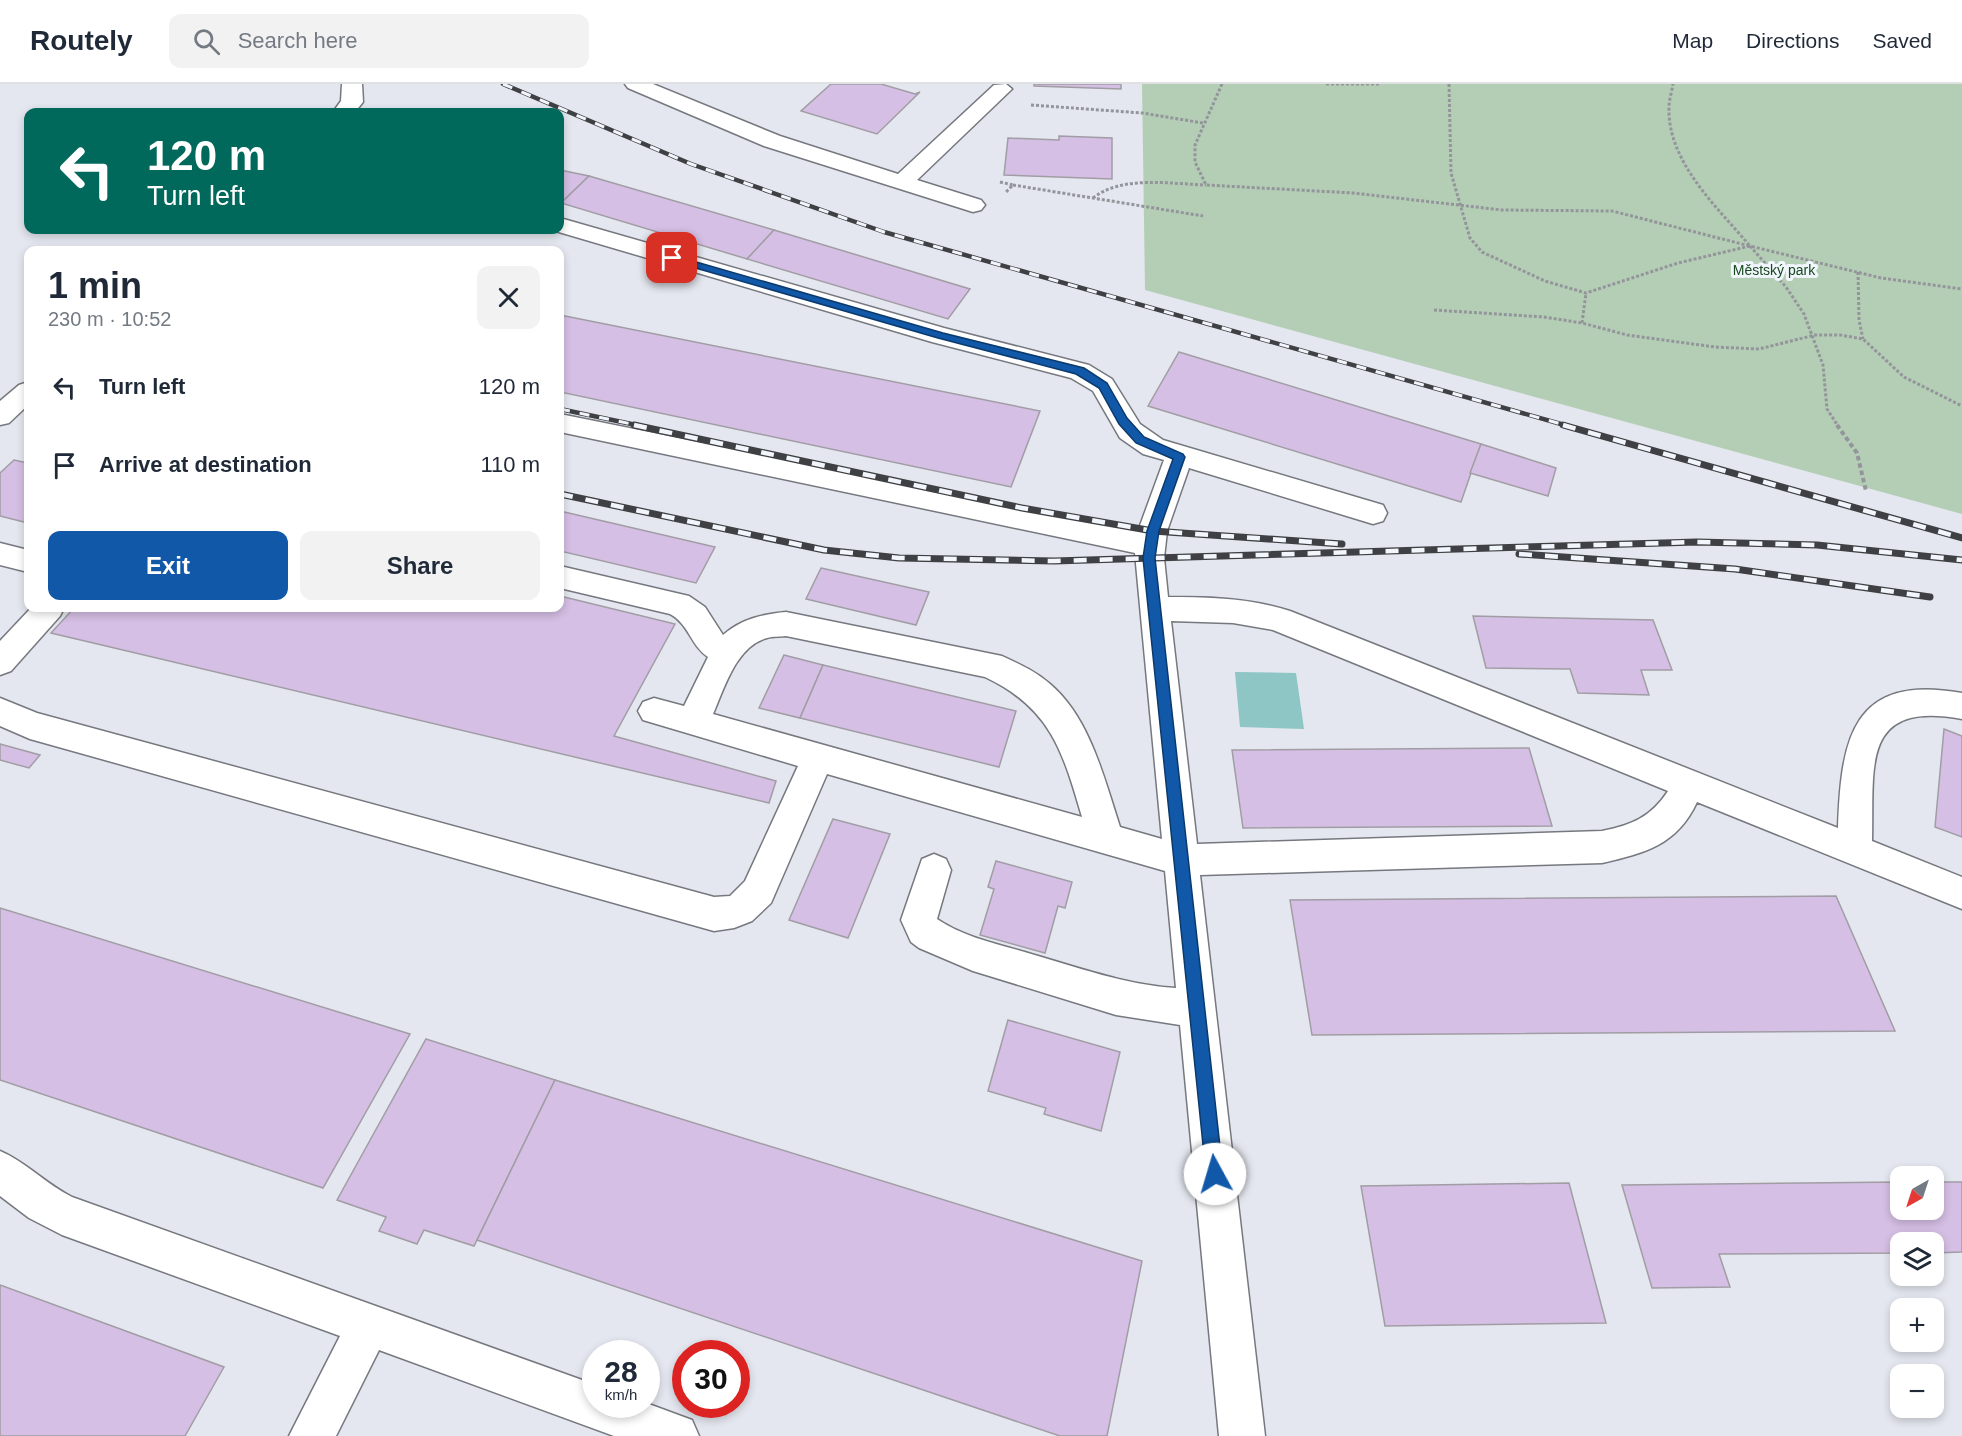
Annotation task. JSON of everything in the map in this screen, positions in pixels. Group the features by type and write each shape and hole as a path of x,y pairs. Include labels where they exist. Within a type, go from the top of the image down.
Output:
{"street":[{"path":"347,108 352,102 352,84"},
{"path":"635,84 772,141 974,206"},
{"path":"901,183 1001,89"},
{"path":"564,226 941,336 1080,371 1103,385 1123,421 1140,440 1179,457 1374,513"},
{"path":"0,416 24,395"},
{"path":"564,424 1151,545"},
{"path":"1179,457 1153,531 1149,558 1242,1436"},
{"path":"0,554 24,560"},
{"path":"564,578 678,604 690,609 698,617 707,640 719,650 726,651"},
{"path":"1155,609 1234,610 1257,613 1962,893"},
{"path":"0,662 45,612"},
{"path":"693,722 726,651 746,631 766,625 786,624 974,661 1006,670 1030,685 1043,696 1069,729 1106,838"},
{"path":"1854,850 1860,753 1869,730 1885,712 1912,702 1942,701 1962,706"},
{"path":"0,711 30,725 714,914 733,914 747,907 758,892 818,757"},
{"path":"654,711 1182,860 1602,847 1640,839 1664,824 1678,808 1689,784"},
{"path":"934,870 919,920 924,930 932,936 973,954 1085,988 1157,1005 1198,1008"},
{"path":"0,1172 44,1204 62,1214 676,1436"},
{"path":"312,1436 369,1325"}],"path":[{"path":"1206,185 1194,153 1203,123 1216,102 1222,84"},
{"path":"1326,84 1379,84"},
{"path":"1449,84 1451,172 1470,238 1482,252 1545,281 1586,293 1668,266 1750,246"},
{"path":"1673,84 1669,108 1670,130 1678,150 1690,170 1750,246 1779,276 1801,305 1815,335 1824,368 1825,399 1829,414 1858,453 1865,473 1866,491"},
{"path":"1028,106 1142,113 1203,123"},
{"path":"992,179 1013,186 1203,216"},
{"path":"1093,198 1098,193 1114,186 1206,185 1353,193 1502,210 1585,209 1612,212 1881,278 1962,289"},
{"path":"974,206 997,202 1013,186"},
{"path":"1858,272 1859,320 1863,339"},
{"path":"1582,323 1586,293"},
{"path":"1434,310 1493,312 1582,323 1627,335 1715,347 1758,349 1790,343 1815,335 1840,335 1863,339 1904,377 1962,406"}],"green space":[{"name":"Městský park","path":"1142,84 1962,84 1962,514 1145,290"}],"shaded area":[{"path":"1235,672 1296,673 1304,729 1240,727"}],"building":[{"path":"831,84 881,84 915,94 920,92 877,134 801,111"},
{"path":"1034,84 1121,84 1121,89 1034,86"},
{"path":"1059,136 1112,138 1112,179 1004,175 1008,138 1059,140"},
{"path":"564,171 589,176 564,200"},
{"path":"589,176 774,230 747,259 564,204 564,200"},
{"path":"774,230 970,289 948,319 747,259"},
{"path":"564,316 1040,411 1011,487 564,393"},
{"path":"1179,352 1481,444 1461,502 1148,406"},
{"path":"1481,444 1556,468 1548,496 1470,473"},
{"path":"14,460 24,462 24,522 0,516 0,473"},
{"path":"564,512 715,547 696,583 564,552"},
{"path":"821,568 929,592 916,625 806,599"},
{"path":"564,597 675,624 614,736 776,781 769,803 51,633 70,612 564,612"},
{"path":"1473,616 1653,620 1672,670 1641,670 1649,695 1578,693 1570,669 1486,668"},
{"path":"784,655 823,665 800,718 759,708"},
{"path":"823,665 1016,711 999,767 800,718"},
{"path":"1944,729 1962,736 1962,837 1935,827"},
{"path":"0,744 40,755 29,768 0,760"},
{"path":"1529,748 1552,826 1243,828 1232,750"},
{"path":"833,819 890,834 848,938 789,920"},
{"path":"996,861 1072,882 1065,908 1058,906 1045,953 980,935 994,889 988,887"},
{"path":"1836,896 1895,1031 1312,1035 1290,900"},
{"path":"0,908 410,1034 323,1188 0,1080"},
{"path":"1008,1020 1120,1052 1101,1131 1044,1114 1046,1108 988,1091"},
{"path":"426,1039 555,1080 474,1246 424,1230 417,1244 379,1231 386,1217 337,1200"},
{"path":"555,1080 1142,1261 1107,1436 1060,1436 477,1240"},
{"path":"1890,1182 1890,1220 1944,1220 1944,1182 1962,1182 1962,1252 1944,1253 1944,1232 1890,1232 1890,1253 1719,1254 1730,1287 1652,1288 1622,1185"},
{"path":"1569,1183 1606,1323 1385,1326 1361,1186"},
{"path":"0,1285 224,1367 185,1436 0,1436"}],"railway":[{"path":"503,84 559,108"},
{"path":"564,110 691,164 884,232 1568,426"},
{"path":"564,410 641,426"},
{"path":"634,425 1022,508 1153,531 1342,544"},
{"path":"1563,425 1962,538"},
{"path":"564,495 824,550 899,558 1054,561 1697,542 1817,545 1962,560"},
{"path":"1519,554 1735,569 1930,597"}],"route":[{"path":"672,258 941,336 1080,371 1103,385 1123,421 1140,440 1179,457 1153,531 1149,558 1215,1174"}]}
